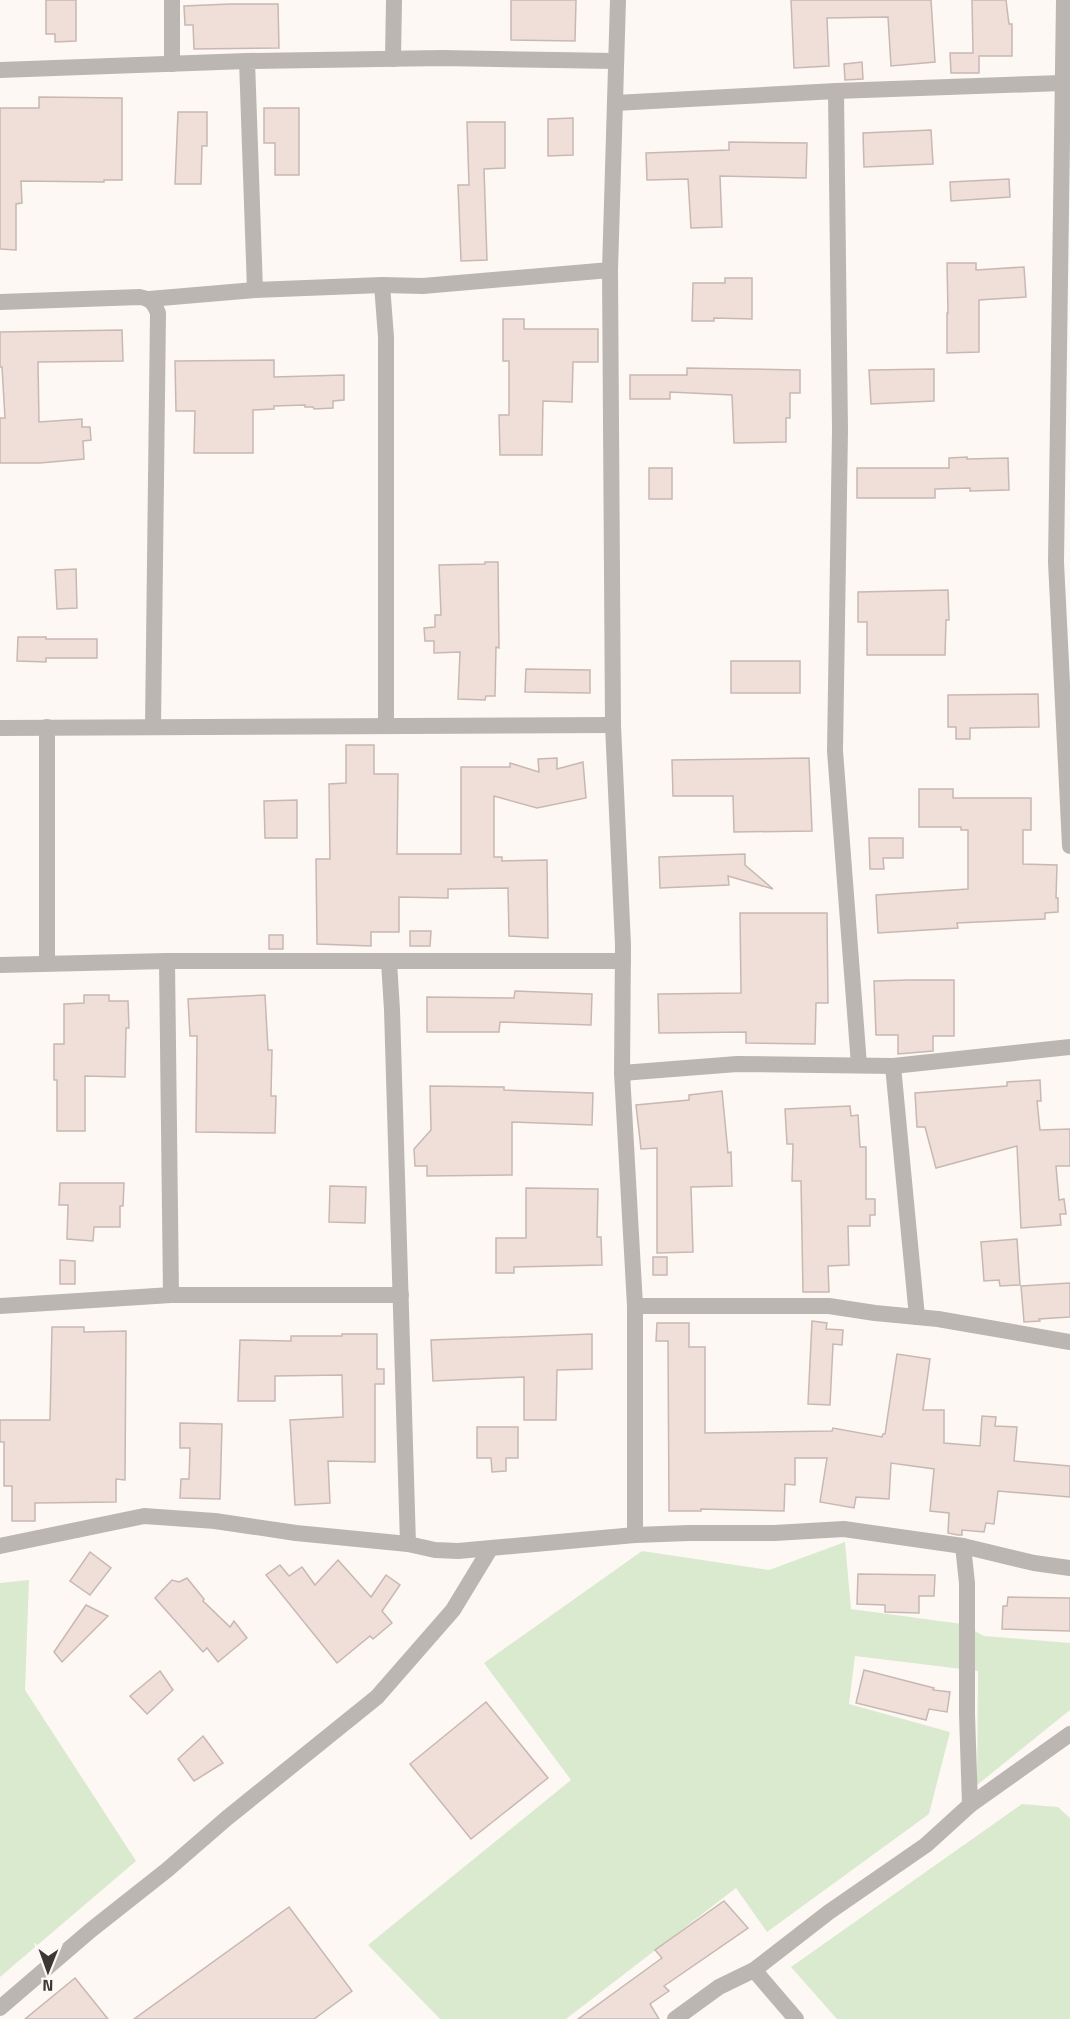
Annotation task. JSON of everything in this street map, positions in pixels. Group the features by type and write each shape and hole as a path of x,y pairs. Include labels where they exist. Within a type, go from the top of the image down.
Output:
{"street":[{"path":"172,0 172,64"},
{"path":"393,59 394,0"},
{"path":"618,0 610,270 613,724 623,961 622,1073 635,1305 635,1535"},
{"path":"1064,0 1062,83 1064,289 1056,562 1070,846"},
{"path":"0,70 247,61 393,59 616,61"},
{"path":"247,61 255,290"},
{"path":"615,103 836,91 1062,83"},
{"path":"836,91 840,430 835,751 859,1065"},
{"path":"0,302 140,297 149,299 255,290 382,285 423,286 610,270"},
{"path":"382,285 386,337 386,726"},
{"path":"149,299 155,304 158,313 153,727"},
{"path":"0,728 613,724"},
{"path":"47,728 47,963"},
{"path":"0,965 167,961 623,961"},
{"path":"167,961 171,1294"},
{"path":"389,962 393,1010 408,1544"},
{"path":"622,1073 737,1064 893,1066 1070,1047"},
{"path":"893,1066 917,1317"},
{"path":"0,1306 171,1294 401,1295"},
{"path":"635,1305 819,1306 917,1317 1070,1342"},
{"path":"0,1546 144,1516 215,1521 296,1533 446,1550 490,1549 635,1535 774,1533 844,1529 963,1546 1034,1563 1070,1568"},
{"path":"963,1546 968,1583 967,1714 970,1805"},
{"path":"0,2008 91,1930 377,1697 453,1610 490,1549"},
{"path":"675,2019 719,1986 754,1970 829,1912 926,1845 970,1805 1070,1734"},
{"path":"754,1970 796,2019"}],"green space":[{"path":"845,1542 851,1609 962,1624 984,1636 1070,1643 1070,1710 977,1785 978,1671 855,1656 849,1704 950,1732 929,1814 767,1932 736,1888 566,2019 440,2019 368,1945 571,1780 484,1663 642,1551 769,1570"},
{"path":"29,1580 25,1690 136,1861 0,1977 0,1583"},
{"path":"1022,1804 1058,1807 1070,1818 1070,2019 837,2019 791,1967"}],"building":[{"path":"46,0 76,0 76,41 55,42 55,34 46,34"},
{"path":"511,0 576,0 575,41 511,40"},
{"path":"791,0 931,0 935,62 891,66 888,17 827,18 829,66 794,68"},
{"path":"972,0 1006,0 1009,24 1012,24 1012,56 979,56 979,73 951,73 950,53 973,53"},
{"path":"278,4 279,48 194,49 193,25 185,25 184,6"},
{"path":"862,62 863,79 845,80 844,64"},
{"path":"39,97 122,98 122,180 104,180 104,182 21,181 22,203 16,204 16,250 0,249 0,108 39,108"},
{"path":"264,108 299,108 299,175 275,175 275,143 264,143"},
{"path":"178,112 207,112 207,146 202,146 201,184 175,184"},
{"path":"573,118 573,155 548,156 548,119"},
{"path":"467,122 505,122 505,168 484,169 487,260 461,261 458,185 469,185"},
{"path":"931,130 933,164 864,167 863,133"},
{"path":"729,142 807,143 806,178 720,176 722,227 691,228 688,179 647,180 646,153 729,150"},
{"path":"1009,179 1010,197 951,201 950,182"},
{"path":"947,263 976,263 976,270 1024,267 1026,297 979,300 979,352 947,353"},
{"path":"725,278 752,278 752,319 714,318 714,321 692,321 693,283 725,283"},
{"path":"503,319 524,319 524,329 598,329 598,362 573,362 572,402 543,401 542,455 500,455 499,415 509,415 509,361 503,361"},
{"path":"122,330 123,361 38,362 39,422 82,419 82,427 90,427 91,440 83,441 84,459 40,463 0,463 0,418 5,418 2,367 0,367 0,332"},
{"path":"274,360 274,377 344,375 344,400 333,401 333,408 314,409 305,407 305,405 274,406 274,409 253,410 253,453 194,453 195,411 176,411 175,361"},
{"path":"687,368 800,370 800,393 790,393 790,418 786,418 786,442 734,443 732,395 670,392 670,399 630,399 630,375 687,375"},
{"path":"934,369 934,401 871,404 869,370"},
{"path":"967,457 967,459 1008,458 1009,490 935,489 935,498 857,498 857,468 949,468 949,458"},
{"path":"649,468 672,468 672,499 649,499"},
{"path":"485,562 498,562 499,648 496,647 495,696 486,696 485,700 458,699 460,652 434,653 434,641 425,641 424,628 435,627 435,615 441,615 439,565 485,564"},
{"path":"76,569 77,608 57,609 55,570"},
{"path":"948,590 949,620 946,620 945,655 867,655 867,622 858,622 858,592"},
{"path":"18,637 97,639 97,658 46,658 46,662 17,661"},
{"path":"731,661 800,661 800,693 731,693"},
{"path":"526,669 590,670 590,693 525,692"},
{"path":"1038,694 1039,727 970,728 970,739 956,739 956,727 948,727 948,695"},
{"path":"346,745 374,745 374,774 398,774 397,854 461,854 461,767 510,767 510,763 539,772 538,759 557,758 557,769 583,762 586,798 537,808 494,796 494,857 502,857 502,861 547,860 548,938 509,936 508,888 448,889 448,898 399,897 399,932 371,932 371,946 317,944 316,859 330,859 329,784 346,783"},
{"path":"809,758 812,831 734,832 733,796 673,796 672,760"},
{"path":"919,789 953,789 953,798 1031,798 1031,830 1023,830 1023,864 1057,865 1058,912 1045,913 1045,919 957,923 958,928 878,933 876,895 968,889 968,830 961,830 961,827 919,827"},
{"path":"297,800 297,838 265,838 264,801"},
{"path":"869,838 903,838 903,858 883,858 884,869 870,869"},
{"path":"745,854 745,865 773,889 728,876 729,885 660,888 659,857"},
{"path":"740,913 827,913 828,1003 816,1003 815,1044 746,1043 746,1032 659,1033 658,994 741,993"},
{"path":"410,931 431,931 430,946 410,946"},
{"path":"269,935 283,935 283,949 269,949"},
{"path":"954,980 954,1036 933,1036 933,1051 898,1054 898,1035 876,1035 874,981"},
{"path":"515,991 592,994 591,1025 500,1022 499,1032 427,1032 427,997 514,998"},
{"path":"84,995 109,995 109,1001 128,1001 129,1028 126,1028 125,1077 85,1076 85,1131 57,1131 54,1044 64,1044 64,1004 84,1003"},
{"path":"265,995 268,1050 272,1050 271,1096 276,1096 275,1133 196,1132 197,1036 190,1036 188,999"},
{"path":"1040,1080 1041,1101 1037,1101 1040,1130 1070,1129 1070,1166 1056,1166 1059,1200 1064,1199 1066,1214 1060,1214 1061,1225 1021,1228 1017,1146 936,1168 925,1127 917,1127 915,1093 1007,1086 1007,1082"},
{"path":"430,1086 504,1087 504,1090 593,1093 592,1125 512,1122 512,1175 427,1176 427,1166 415,1166 414,1149 431,1130"},
{"path":"722,1091 728,1153 731,1152 732,1186 691,1187 693,1252 657,1253 657,1148 641,1149 636,1105 689,1100 689,1095"},
{"path":"850,1106 851,1116 858,1115 860,1147 866,1147 866,1199 875,1199 875,1215 870,1215 870,1226 848,1226 849,1265 828,1266 829,1292 803,1292 801,1181 792,1181 793,1144 787,1144 785,1109"},
{"path":"60,1183 124,1183 123,1206 120,1206 120,1227 94,1227 93,1241 67,1239 68,1205 59,1205"},
{"path":"330,1186 366,1187 365,1223 329,1222"},
{"path":"526,1188 598,1189 597,1237 601,1237 602,1265 514,1267 514,1273 496,1273 496,1238 526,1238"},
{"path":"1017,1239 1020,1285 1000,1286 999,1280 984,1281 981,1242"},
{"path":"653,1257 667,1257 667,1275 653,1275"},
{"path":"60,1260 75,1261 75,1284 60,1284"},
{"path":"1070,1283 1070,1317 1024,1322 1021,1286"},
{"path":"812,1321 827,1323 826,1329 843,1330 842,1345 833,1344 830,1405 808,1404"},
{"path":"657,1323 689,1323 689,1347 705,1347 705,1433 832,1431 833,1428 882,1437 885,1434 897,1354 930,1359 923,1410 944,1410 944,1443 980,1446 982,1416 996,1417 995,1426 1017,1427 1014,1461 1070,1466 1070,1497 998,1491 994,1524 986,1523 984,1532 962,1530 962,1535 958,1535 948,1533 949,1513 930,1511 934,1469 891,1463 889,1499 856,1497 854,1508 820,1502 827,1458 795,1458 795,1485 785,1484 784,1511 701,1509 701,1511 669,1511 668,1341 656,1341"},
{"path":"52,1327 84,1327 84,1332 126,1331 125,1480 116,1479 116,1502 35,1503 35,1521 12,1521 12,1486 4,1486 4,1442 0,1442 0,1420 50,1420"},
{"path":"342,1334 377,1334 377,1369 384,1369 384,1384 375,1384 375,1462 328,1461 330,1503 295,1505 290,1420 343,1417 342,1375 275,1376 275,1401 238,1401 240,1340 291,1341 291,1336 342,1336"},
{"path":"592,1334 592,1369 557,1370 556,1420 524,1420 524,1377 433,1381 431,1340"},
{"path":"180,1423 222,1424 220,1499 180,1498 181,1479 189,1479 190,1448 180,1448"},
{"path":"477,1427 518,1427 518,1458 506,1458 506,1471 492,1472 491,1458 477,1458"},
{"path":"90,1552 111,1568 90,1595 70,1581"},
{"path":"338,1560 371,1597 386,1575 400,1585 382,1611 392,1623 373,1639 370,1636 337,1663 266,1575 280,1565 289,1576 302,1567 315,1585"},
{"path":"858,1574 935,1575 934,1596 919,1596 919,1613 885,1612 885,1605 857,1604"},
{"path":"187,1578 204,1599 203,1601 230,1627 234,1621 247,1638 218,1662 207,1648 203,1652 155,1598 172,1580 179,1582"},
{"path":"1008,1597 1070,1598 1070,1631 1002,1629 1003,1606 1007,1606"},
{"path":"86,1605 108,1616 62,1662 54,1652"},
{"path":"864,1670 934,1688 933,1690 950,1692 947,1712 929,1709 926,1720 856,1703"},
{"path":"160,1671 173,1690 147,1714 130,1696"},
{"path":"486,1702 548,1778 471,1839 410,1764"},
{"path":"203,1736 223,1763 194,1781 178,1759"},
{"path":"724,1901 748,1928 664,1986 669,1991 650,2004 659,2019 578,2019 662,1958 655,1950"},
{"path":"289,1907 352,1991 314,2019 134,2019"},
{"path":"75,1978 108,2019 25,2019"}]}
